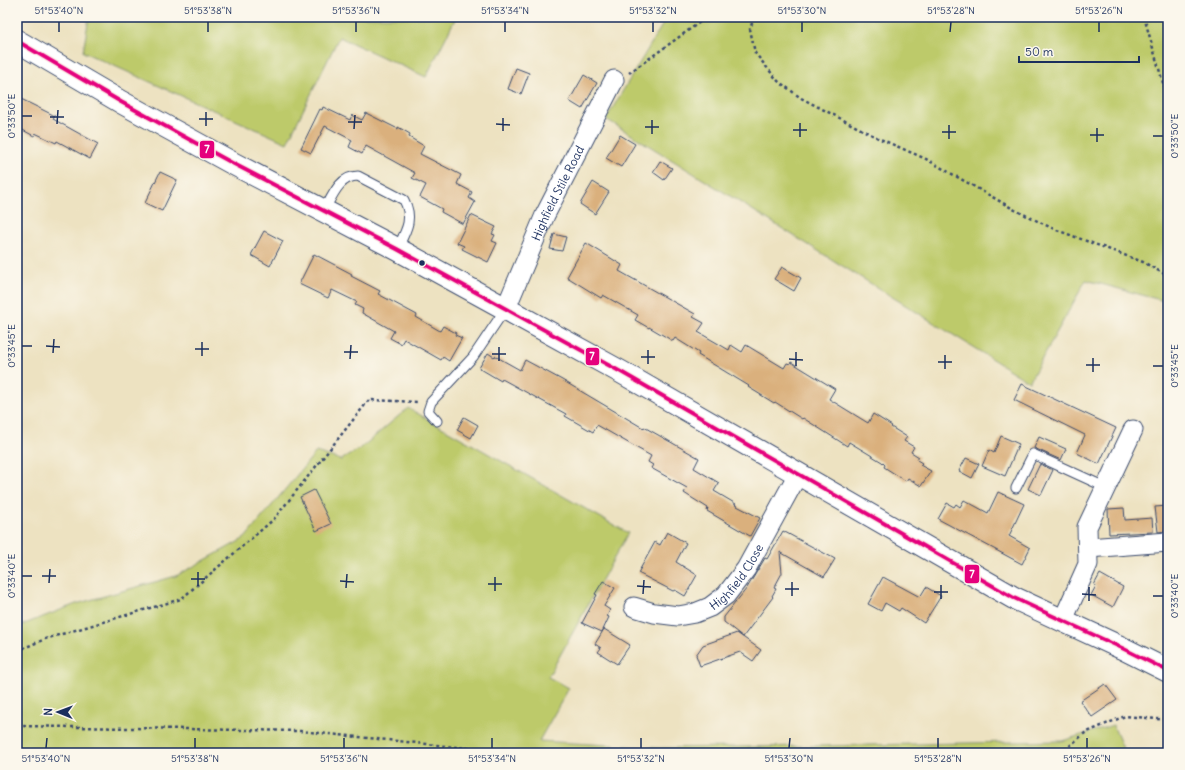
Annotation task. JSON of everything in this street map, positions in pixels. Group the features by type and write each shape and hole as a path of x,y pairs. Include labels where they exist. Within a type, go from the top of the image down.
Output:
{"main road":[{"path":"17,41 121,102 397,249 621,372 1014,598 1168,671"}],"street":[{"name":"Highfield Stile Road","path":"506,308 545,215 614,80"},
{"path":"1063,620 1088,564 1087,527 1133,430"},
{"name":"Highfield Close","path":"634,607 654,613 678,616 695,613 710,608 726,595 746,569 798,474"},
{"path":"1088,548 1168,542"}],"lane":[{"path":"324,211 336,188 352,176 358,176 404,200 408,207 409,216 407,230 397,249"},
{"path":"437,421 428,411 430,402 472,357 506,308"},
{"path":"1016,488 1033,454 1105,487"}],"path":[{"path":"614,80 626,76 705,17"},
{"path":"754,17 750,29 755,53 778,81 801,98 871,134 926,159 1014,210 1054,229 1142,262 1168,276"},
{"path":"1144,17 1168,100"},
{"path":"17,651 45,639 181,599 274,519 369,400 430,402"},
{"path":"1053,753 1066,749 1085,733 1125,716 1168,720"},
{"path":"17,726 300,731 514,753"}],"green space":[{"path":"89,17 456,17 426,77 339,37 287,143 83,52"},
{"path":"667,17 1168,17 1168,302 1086,280 1029,382 606,119"},
{"path":"408,408 628,533 548,677 569,688 539,741 659,748 1062,741 1113,725 1125,753 17,753 17,627 76,604 176,576 245,538 316,452 341,460 361,448"}],"building":[{"path":"516,68 529,73 521,94 508,89"},
{"path":"584,75 597,83 582,109 569,101"},
{"path":"17,97 55,116 53,119 98,144 90,159 57,141 56,143 35,133 34,136 17,127"},
{"path":"323,107 350,120 352,115 362,120 366,113 398,129 398,127 410,134 409,137 424,146 420,154 461,175 457,184 472,192 469,198 475,202 463,224 441,212 442,209 420,197 426,185 412,178 415,173 366,146 362,154 349,147 352,140 325,126 311,153 301,148 320,109 322,110"},
{"path":"620,135 635,144 621,167 606,158"},
{"path":"660,161 672,168 664,180 653,172"},
{"path":"160,172 177,180 162,211 145,203"},
{"path":"593,182 609,192 595,214 580,204"},
{"path":"471,215 496,227 492,234 495,235 492,241 497,243 488,262 462,249 464,246 457,243"},
{"path":"264,231 283,241 270,266 251,255"},
{"path":"554,234 566,237 562,251 550,249"},
{"path":"586,243 622,265 619,271 695,314 693,317 704,323 698,332 729,350 731,345 742,352 746,345 784,368 787,363 790,364 791,362 835,389 829,399 868,423 873,414 892,426 891,427 907,437 904,441 914,447 911,452 919,457 917,460 922,463 920,465 931,471 921,486 908,478 906,481 884,467 885,465 882,462 849,442 847,446 803,418 802,419 775,402 774,403 698,355 699,353 675,338 673,341 635,320 638,315 603,295 601,298 567,277"},
{"path":"314,254 380,291 378,294 417,315 416,317 440,331 443,326 456,333 455,335 462,338 449,361 443,357 441,360 404,339 401,344 390,338 394,331 362,313 363,309 355,305 357,302 332,290 328,298 299,284"},
{"path":"782,267 801,278 794,291 774,279"},
{"path":"488,353 520,370 525,360 643,428 644,427 699,458 694,468 719,483 714,491 736,504 735,505 760,518 750,536 707,511 708,508 684,493 687,488 651,468 653,465 648,462 651,456 597,425 593,432 565,416 566,414 502,379 501,381 479,368"},
{"path":"1022,384 1116,428 1099,464 1077,453 1085,435 1014,400"},
{"path":"464,417 478,425 471,438 457,430"},
{"path":"1001,436 1019,444 1005,476 982,466 989,450 994,453"},
{"path":"1039,437 1066,449 1061,460 1034,448"},
{"path":"966,458 979,464 972,478 959,471"},
{"path":"1040,464 1053,470 1041,495 1028,489"},
{"path":"314,490 331,524 316,531 300,497"},
{"path":"998,492 1024,504 1009,536 1030,548 1022,564 938,519 947,503 954,507 956,504 960,507 964,500 988,513"},
{"path":"1168,506 1168,531 1158,532 1155,507"},
{"path":"1124,508 1125,520 1152,518 1153,532 1109,534 1108,509"},
{"path":"783,531 835,559 824,577 780,552 782,573 774,588 776,589 772,596 773,597 743,637 724,622 724,617 747,588 765,558 767,559"},
{"path":"667,532 686,543 676,562 697,575 685,596 638,573 655,542 660,545"},
{"path":"1100,574 1123,587 1113,607 1091,595"},
{"path":"883,577 920,597 926,587 941,596 924,623 901,608 899,611 885,603 881,611 868,604"},
{"path":"603,581 615,588 604,606 610,610 607,616 609,617 602,632 582,623 597,595 595,594"},
{"path":"604,629 630,645 617,664 598,652 601,648 595,644"},
{"path":"737,633 761,650 753,661 740,652 700,666 696,655 703,645"},
{"path":"1105,684 1117,700 1092,717 1080,701"}],"transit line":[{"name":"7","path":"17,41 121,102 234,164 397,249 621,372 1014,598 1168,671"}]}
